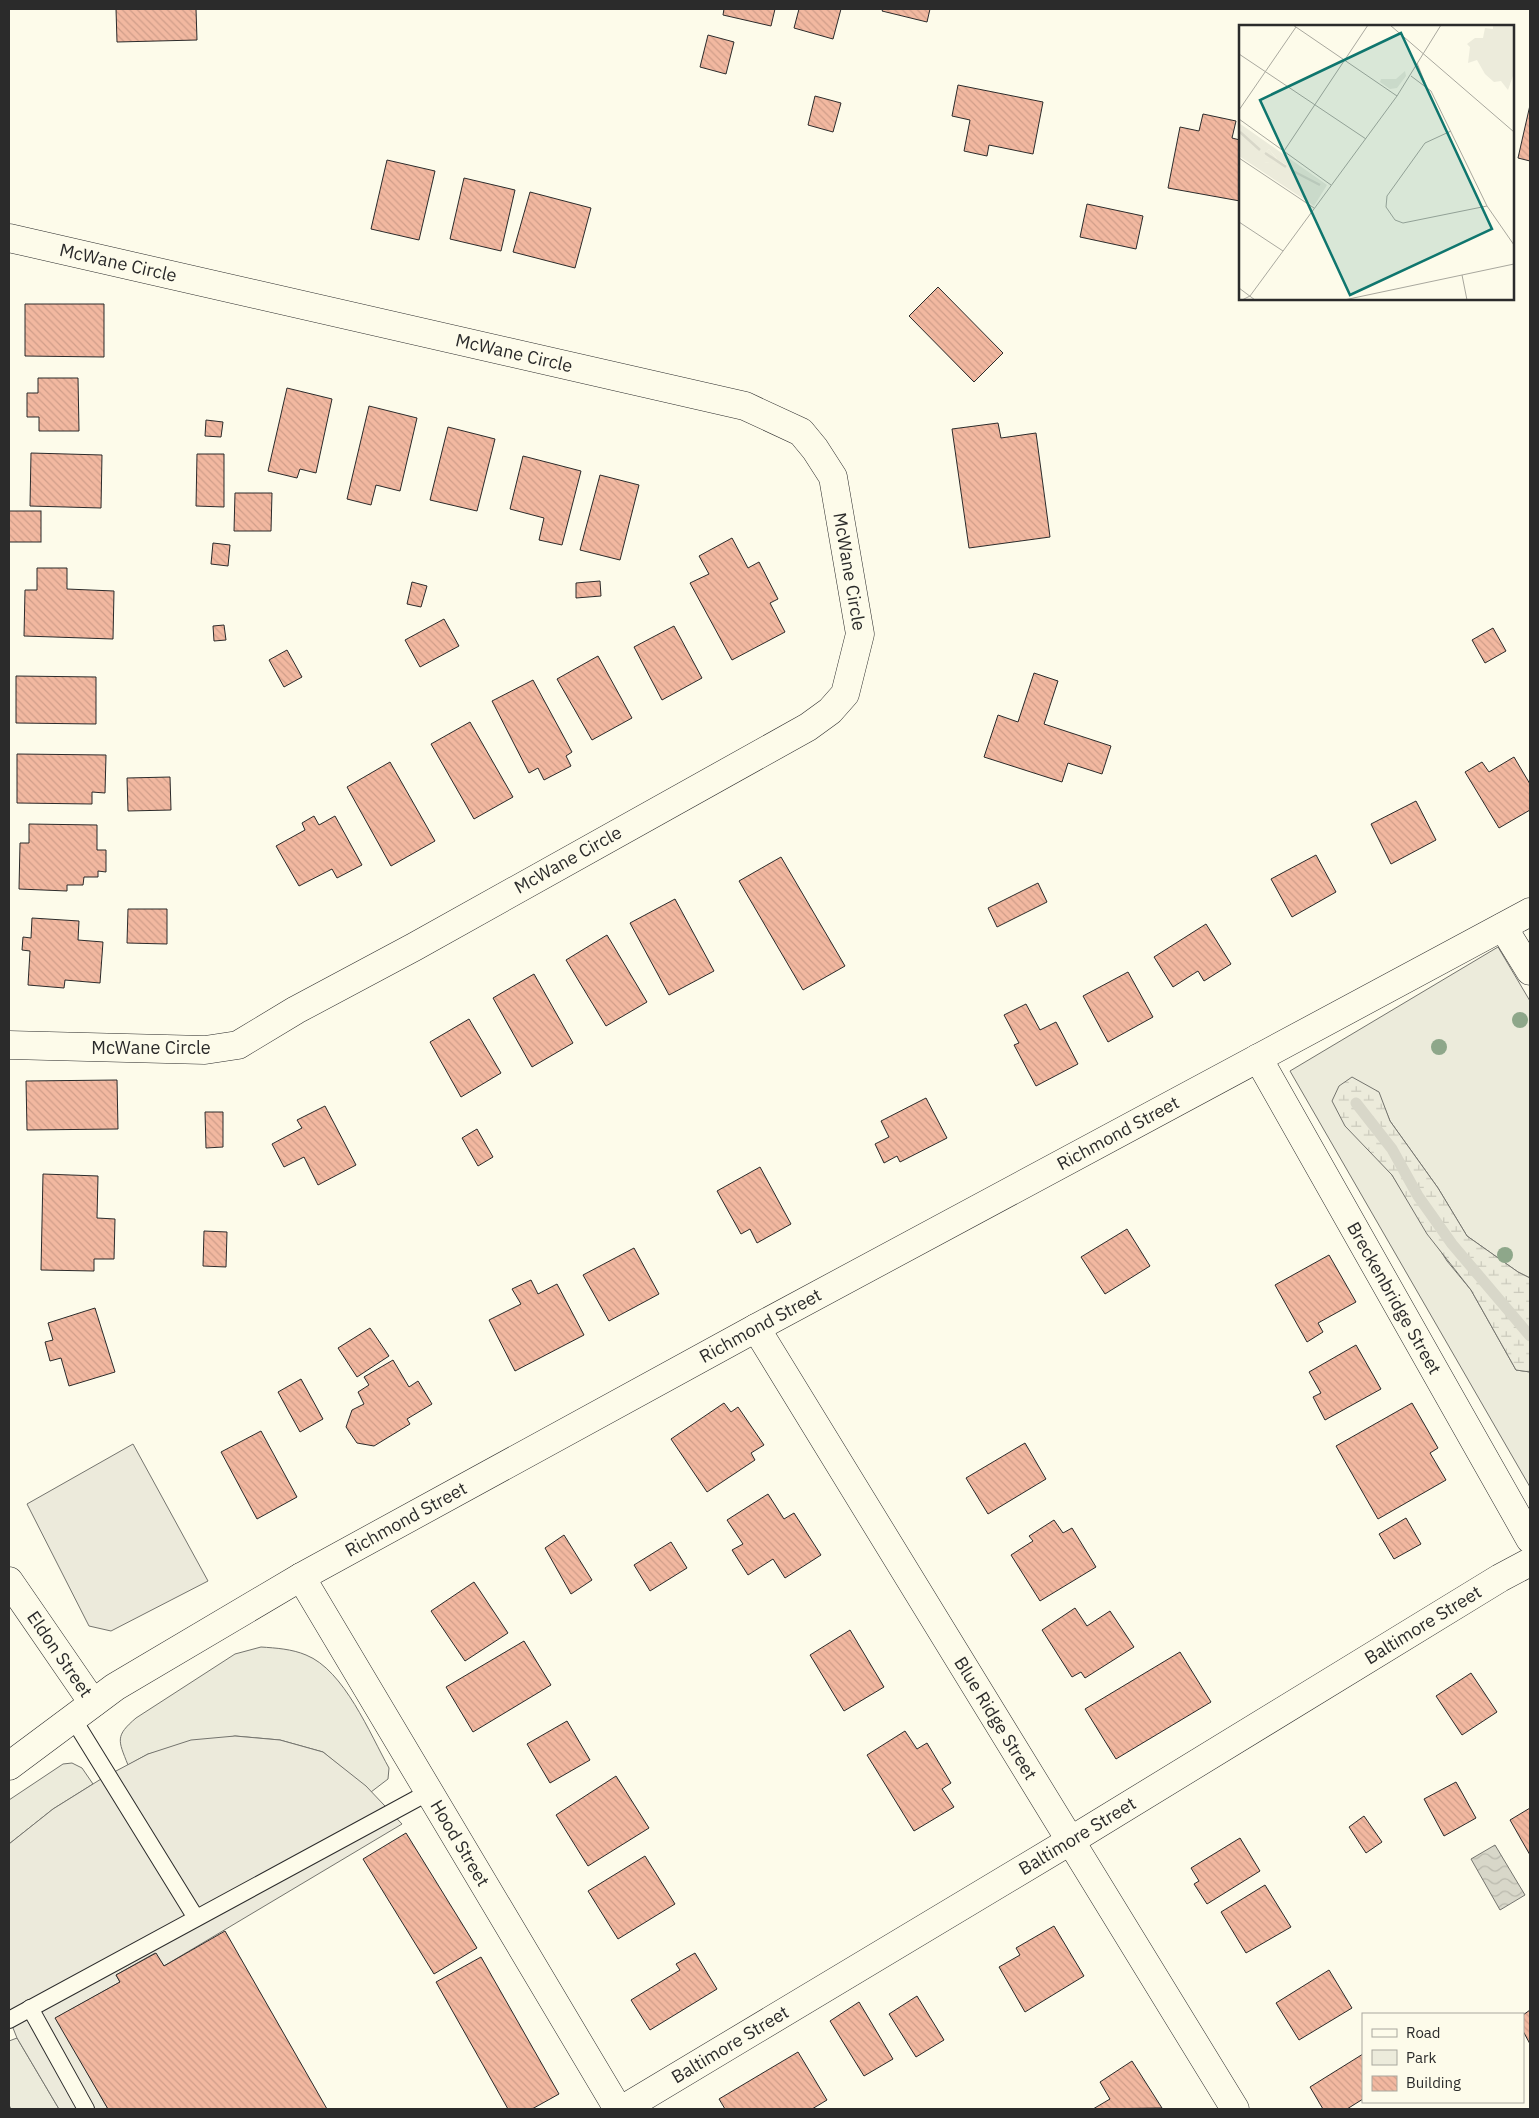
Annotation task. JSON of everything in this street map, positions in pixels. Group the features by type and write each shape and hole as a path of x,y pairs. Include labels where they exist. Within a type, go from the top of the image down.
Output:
{"street":[{"name":"McWane Circle","path":"9,238 745,406 778,420 801,432 815,449 833,478 860,634 845,694 830,711 808,727 509,892 414,947 304,1006 238,1045 205,1050 9,1045"},
{"name":"Richmond Street","path":"9,1766 115,1687 301,1577 756,1328 1530,912"},
{"path":"1503,927 1530,971"},
{"name":"Breckenbridge Street","path":"1258,1058 1530,1539"},
{"name":"Blue Ridge Street","path":"756,1328 1235,2109"},
{"name":"Baltimore Street","path":"623,2109 1070,1841 1500,1578 1530,1562"},
{"name":"Hood Street","path":"301,1577 618,2109"},
{"name":"Eldon Street","path":"9,1580 83,1710"}],"lane":[{"path":"83,1710 196,1918"},
{"path":"9,2020 429,1792"},
{"path":"30,2008 86,2109"}],"green space":[{"path":"1498,947 1530,1001 1530,1278 1518,1272 1467,1236 1438,1188 1390,1121 1378,1092 1371,1151 1392,1175 1447,1261 1471,1290 1516,1370 1530,1372 1530,1487 1290,1071"},
{"path":"1352,1077 1379,1092 1390,1121 1438,1188 1467,1236 1518,1272 1530,1278 1530,1372 1516,1370 1471,1290 1427,1234 1392,1175 1345,1126 1332,1101 1339,1086"},
{"path":"261,1647 278,1648 301,1653 320,1663 332,1674 355,1704 389,1768 388,1779 371,1792 323,1752 280,1740 235,1736 148,1754 128,1765 120,1739 124,1729 129,1724 235,1654"},
{"path":"72,1763 82,1768 93,1784 53,1809 9,1844 9,1800 63,1764"},
{"path":"17,2038 59,2109 11,2109 9,2105 9,2041"}],"shaded area":[{"path":"133,1444 208,1581 111,1631 89,1626 27,1504"},
{"path":"235,1736 280,1740 323,1752 366,1786 402,1824 164,1966 155,1953 116,1975 120,1982 56,2018 108,2109 59,2109 17,2038 9,2018 9,1844 53,1809 101,1779 148,1754 191,1740"}],"water":[{"path":"1495,1845 1525,1895 1500,1910 1471,1859"}],"building":[{"path":"116,9 196,9 197,40 117,42"},
{"path":"724,9 775,9 771,26 723,15"},
{"path":"799,9 841,9 833,39 794,28"},
{"path":"883,9 930,9 927,22 882,11"},
{"path":"708,35 734,42 726,74 700,67"},
{"path":"958,85 1043,102 1033,154 989,145 987,156 964,151 970,120 952,116"},
{"path":"815,96 841,103 833,132 808,125"},
{"path":"1530,105 1530,161 1518,158"},
{"path":"1203,114 1236,121 1232,138 1239,140 1239,201 1168,188 1180,127 1199,131"},
{"path":"387,160 435,171 419,240 371,229"},
{"path":"464,178 515,190 501,251 450,239"},
{"path":"530,192 591,208 575,268 513,252"},
{"path":"1087,204 1143,216 1136,249 1080,237"},
{"path":"938,287 1003,353 974,382 909,316"},
{"path":"25,304 104,304 104,357 25,356"},
{"path":"38,378 78,378 79,431 39,431 39,417 27,417 27,393 38,393"},
{"path":"287,388 332,399 316,473 300,469 297,478 268,471"},
{"path":"369,406 417,418 400,491 376,485 371,505 347,499"},
{"path":"206,420 223,422 221,437 205,436"},
{"path":"998,423 1001,438 1036,433 1050,537 969,548 952,429"},
{"path":"448,427 495,439 477,511 430,500"},
{"path":"31,453 102,455 101,508 30,506"},
{"path":"197,454 224,454 224,507 196,506"},
{"path":"523,456 581,471 562,545 539,540 544,518 510,509"},
{"path":"600,475 639,485 620,560 580,550"},
{"path":"235,493 272,493 271,531 234,531"},
{"path":"9,511 41,511 41,542 9,542"},
{"path":"732,538 748,568 759,562 778,599 770,603 785,632 732,660 690,583 709,574 699,556"},
{"path":"213,543 230,545 228,566 211,564"},
{"path":"37,568 67,568 67,589 114,591 113,639 24,636 25,590 37,590"},
{"path":"600,581 601,596 576,598 576,583"},
{"path":"412,582 427,586 421,607 407,604"},
{"path":"444,619 459,646 420,667 405,640"},
{"path":"224,625 226,640 214,641 213,626"},
{"path":"674,626 702,678 662,700 634,647"},
{"path":"1493,628 1506,651 1485,663 1472,640"},
{"path":"287,650 302,677 284,687 269,660"},
{"path":"598,656 632,718 592,740 557,679"},
{"path":"1034,673 1058,681 1044,724 1111,746 1102,774 1068,763 1062,782 984,757 998,715 1018,722"},
{"path":"16,676 96,677 96,724 16,723"},
{"path":"533,680 572,752 566,756 571,766 544,780 538,768 529,773 492,701"},
{"path":"470,722 513,797 474,819 431,744"},
{"path":"17,754 106,755 105,793 92,792 92,804 17,803"},
{"path":"1514,757 1530,784 1530,810 1499,828 1465,772 1482,762 1489,772"},
{"path":"390,762 435,841 391,866 347,787"},
{"path":"170,777 171,810 128,811 127,778"},
{"path":"1416,801 1436,840 1391,864 1371,824"},
{"path":"314,816 319,825 335,816 362,865 337,878 332,869 299,886 276,846 305,830 302,823"},
{"path":"29,824 97,825 97,850 106,850 106,872 98,871 98,877 84,877 83,885 67,885 67,891 19,889 20,843 29,843"},
{"path":"1316,855 1336,892 1292,917 1271,879"},
{"path":"781,857 845,966 803,990 739,881"},
{"path":"1038,883 1047,902 997,927 988,908"},
{"path":"675,899 714,971 669,995 630,923"},
{"path":"128,909 167,909 167,944 127,943"},
{"path":"32,918 79,921 78,940 103,942 100,983 65,980 64,988 28,985 30,951 22,950 23,937 31,938"},
{"path":"1206,924 1231,964 1204,981 1198,971 1173,987 1154,957"},
{"path":"607,935 647,1002 606,1026 566,960"},
{"path":"1128,972 1153,1017 1108,1042 1083,996"},
{"path":"534,974 573,1043 532,1067 493,998"},
{"path":"1026,1004 1040,1030 1056,1022 1078,1064 1036,1086 1014,1045 1019,1043 1004,1015"},
{"path":"469,1019 501,1073 461,1097 430,1042"},
{"path":"117,1080 118,1129 27,1130 26,1081"},
{"path":"926,1098 947,1138 900,1162 897,1156 884,1163 875,1144 889,1137 881,1121"},
{"path":"325,1106 356,1165 318,1185 304,1157 284,1167 272,1144 302,1128 297,1120"},
{"path":"205,1112 223,1112 223,1147 206,1148"},
{"path":"477,1129 493,1157 478,1166 462,1138"},
{"path":"760,1167 791,1224 757,1243 750,1229 741,1234 717,1191"},
{"path":"43,1174 98,1176 97,1218 115,1219 114,1259 94,1259 94,1271 41,1270"},
{"path":"1127,1229 1150,1266 1105,1294 1081,1257"},
{"path":"204,1231 227,1232 226,1267 203,1266"},
{"path":"634,1248 659,1294 609,1321 583,1275"},
{"path":"1329,1255 1356,1302 1318,1323 1323,1332 1307,1342 1275,1285"},
{"path":"531,1280 538,1294 557,1284 584,1335 515,1371 489,1320 521,1304 512,1289"},
{"path":"95,1308 115,1372 69,1386 61,1358 50,1361 45,1342 53,1340 48,1323"},
{"path":"370,1328 389,1356 357,1377 338,1348"},
{"path":"1356,1345 1381,1389 1325,1420 1313,1397 1321,1393 1309,1372"},
{"path":"393,1360 409,1387 418,1381 432,1404 407,1419 410,1424 374,1446 357,1443 346,1427 352,1410 364,1404 358,1392 369,1385 364,1377"},
{"path":"301,1379 323,1419 300,1432 278,1392"},
{"path":"724,1403 731,1412 738,1407 764,1445 751,1453 755,1460 707,1492 671,1439"},
{"path":"1412,1403 1438,1448 1430,1453 1446,1480 1378,1519 1336,1446"},
{"path":"261,1431 297,1497 257,1519 221,1452"},
{"path":"1025,1443 1046,1479 988,1514 966,1478"},
{"path":"768,1494 784,1519 794,1513 821,1555 785,1578 773,1559 748,1575 732,1550 743,1544 727,1520"},
{"path":"1406,1518 1421,1544 1394,1559 1379,1534"},
{"path":"1054,1520 1063,1533 1072,1528 1096,1567 1040,1601 1011,1555 1033,1541 1029,1536"},
{"path":"564,1535 592,1580 571,1594 545,1548"},
{"path":"671,1542 687,1568 650,1591 634,1565"},
{"path":"474,1582 508,1633 465,1661 431,1611"},
{"path":"1075,1608 1087,1626 1110,1611 1134,1647 1085,1678 1081,1672 1072,1677 1042,1630"},
{"path":"850,1630 884,1687 844,1711 810,1655"},
{"path":"524,1641 551,1685 473,1732 446,1687"},
{"path":"1180,1652 1211,1702 1116,1759 1085,1709"},
{"path":"1471,1673 1497,1712 1462,1735 1436,1696"},
{"path":"567,1721 590,1760 550,1783 527,1744"},
{"path":"905,1731 917,1749 927,1743 951,1783 942,1789 954,1807 914,1831 867,1755"},
{"path":"616,1776 649,1828 588,1866 556,1815"},
{"path":"1456,1782 1476,1818 1444,1836 1424,1799"},
{"path":"1530,1808 1530,1855 1510,1820"},
{"path":"1364,1816 1382,1842 1366,1853 1349,1827"},
{"path":"406,1833 477,1948 434,1974 363,1859"},
{"path":"1240,1838 1260,1871 1207,1904 1194,1884 1199,1881 1191,1868"},
{"path":"645,1856 675,1904 618,1939 588,1891"},
{"path":"1265,1885 1291,1927 1246,1953 1221,1912"},
{"path":"1054,1926 1084,1976 1025,2012 999,1967 1020,1955 1016,1948"},
{"path":"225,1931 327,2109 108,2109 55,2018 120,1982 116,1975 156,1953 164,1966"},
{"path":"695,1953 717,1989 650,2030 631,2000 680,1970 676,1964"},
{"path":"481,1957 559,2094 532,2109 508,2109 436,1982"},
{"path":"1329,1970 1352,2008 1299,2040 1276,2003"},
{"path":"917,1996 944,2040 916,2057 889,2014"},
{"path":"859,2002 893,2059 864,2076 830,2021"},
{"path":"1530,2010 1530,2044 1524,2033 1524,2014"},
{"path":"798,2052 827,2100 812,2109 725,2109 719,2099"},
{"path":"1362,2055 1362,2100 1347,2109 1323,2109 1310,2087"},
{"path":"1132,2061 1162,2108 1093,2109 1110,2099 1100,2082"}],"waterway":[{"path":"1356,1103 1392,1149 1418,1196 1452,1244 1530,1336"}]}
